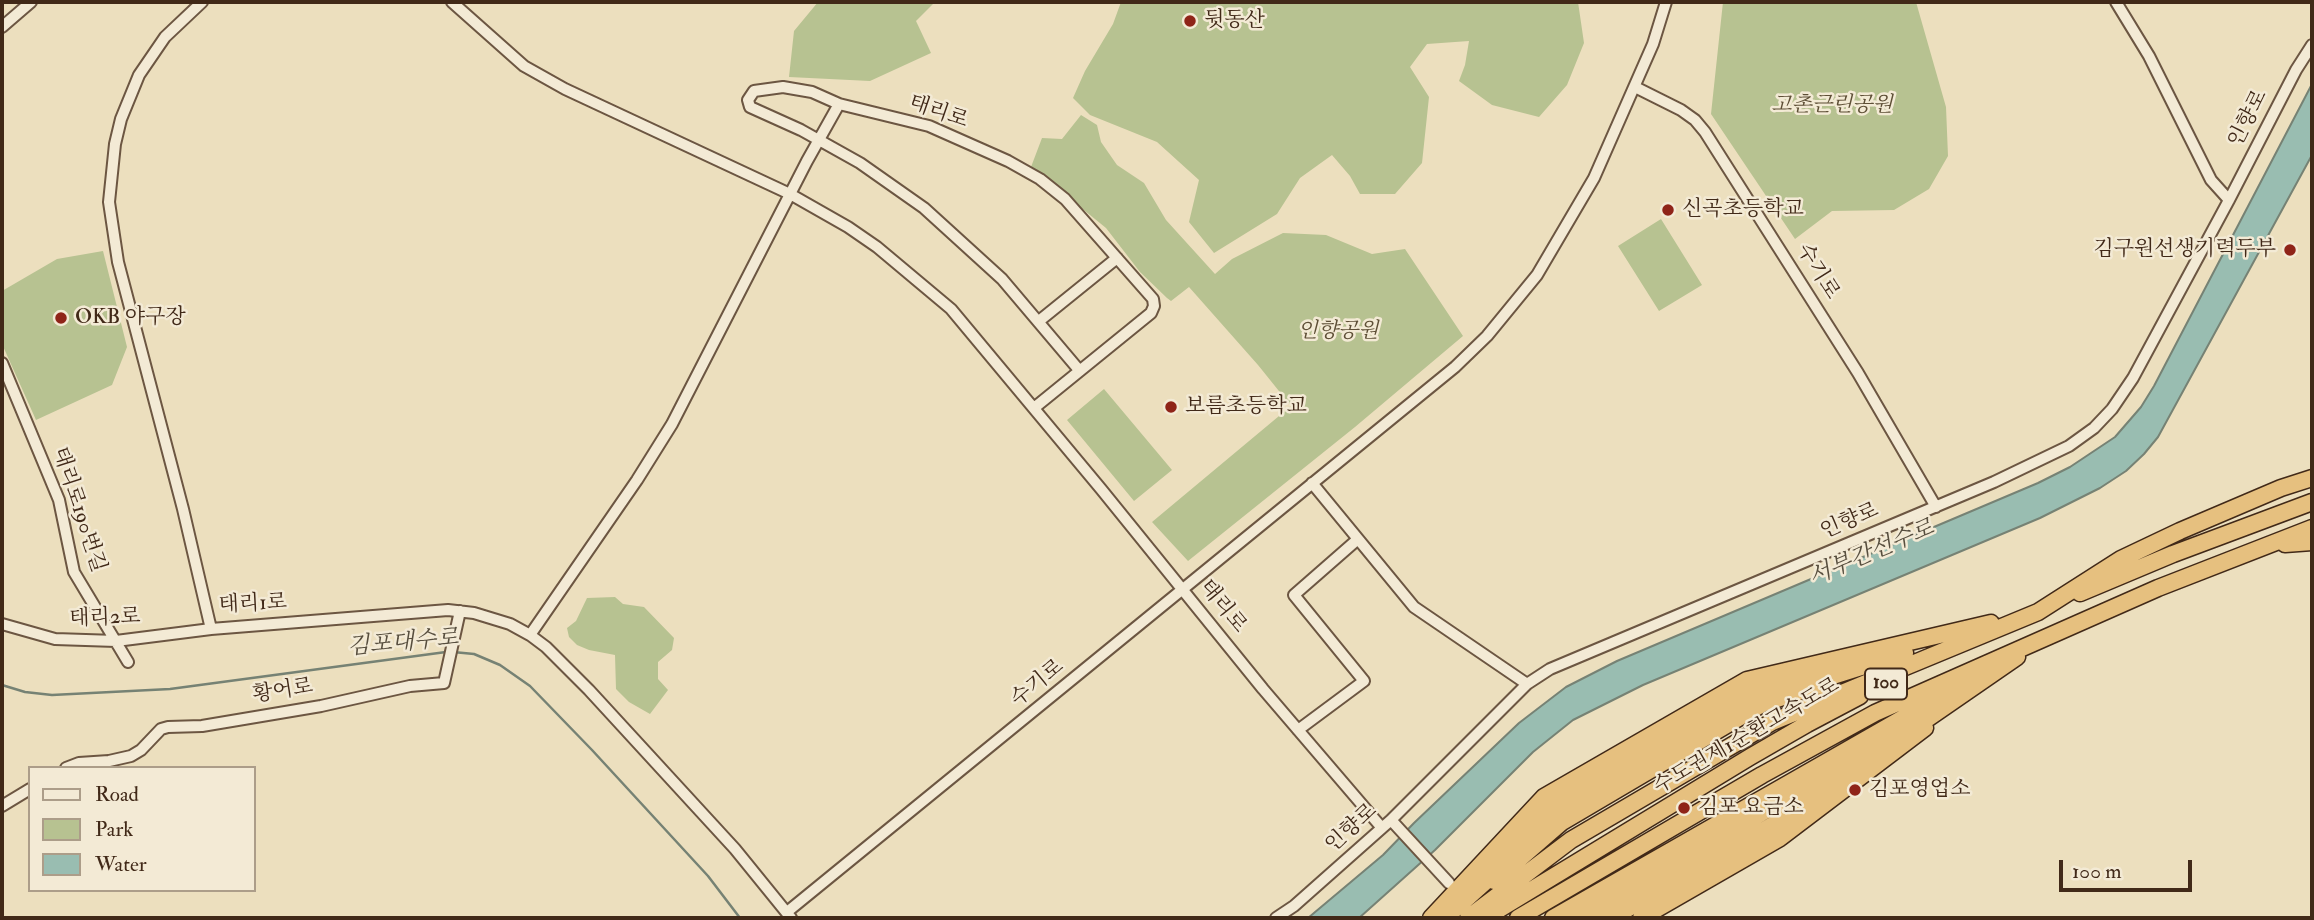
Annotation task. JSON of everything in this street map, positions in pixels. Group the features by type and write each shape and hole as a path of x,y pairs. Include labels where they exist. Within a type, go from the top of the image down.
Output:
{"highway":[{"path":"1468,918 1571,840 1772,722 2038,612 2083,582 2133,554 2281,488 2312,478"},
{"name":"수도권제1순환고속도로","path":"1485,918 1807,724 2038,612 2173,554 2312,502"},
{"name":"수도권제1순환고속도로","path":"1518,918 1849,726 2050,634 2312,528"},
{"path":"2265,545 2312,542"},
{"path":"1438,918 1544,797 1747,680 2038,612"},
{"path":"1438,918 1557,816 1758,698 2038,612"},
{"path":"1454,918 1562,822 1762,704 2038,612"},
{"path":"1462,918 1569,833 1772,715 2038,612"},
{"path":"1553,918 2050,634"},
{"path":"1564,918 1747,815 2050,634"},
{"path":"1578,918 1615,900 1800,791 2050,634"},
{"path":"1592,918 1618,906 1787,808 2050,634"},
{"path":"1607,918 1773,825 2050,634"},
{"path":"1624,918 1777,831 2050,634"},
{"path":"1641,918 1780,838 2050,634"},
{"path":"1656,918 1785,843 1914,738 2050,634"}],"street":[{"path":"2,27 31,2"},
{"name":"태리1로","path":"201,2 165,37 139,75 121,119 115,144 109,202 118,262 183,509 211,629 460,611 489,617 530,635 567,668 685,792 789,915"},
{"name":"태리로","path":"452,2 511,55 540,75 790,194 848,227 877,247 951,309 1382,828"},
{"name":"수기로","path":"789,915 1455,367 1488,336 1537,275 1594,178 1653,44 1666,2"},
{"path":"2116,2 2143,46 2211,180 2229,200"},
{"name":"인향로","path":"1276,918 1294,906 1391,820 1527,684 1568,661 1994,482 2082,438 2105,417 2133,378 2296,70 2312,45"},
{"name":"수기로","path":"1635,87 1681,110 1706,132 1858,373 1936,507"},
{"name":"태리로","path":"1034,408 1154,309 1153,299 1065,199 1028,172 929,126 839,104 812,92 770,88 750,93 750,107 819,139 896,187 950,230 1002,279 1079,370"},
{"path":"530,635 637,480 672,424 839,104"},
{"path":"1039,321 1117,258"},
{"name":"태리로190번길","path":"2,363 59,500 74,572 128,662"},
{"path":"1312,483 1414,607 1527,684"},
{"path":"1298,730 1364,681 1294,595 1358,539"},
{"name":"황어로","path":"71,766 131,756 141,750 161,729 168,727 202,726 321,706 410,686 444,682 460,611"},
{"name":"태리2로","path":"2,624 55,639 116,641 211,629"},
{"path":"2,806 28,790"},
{"path":"1391,820 1449,883"}],"green space":[{"path":"818,2 935,2 916,21 931,53 870,81 789,77 794,31"},
{"path":"1121,2 1578,2 1584,43 1567,85 1539,117 1492,105 1459,81 1469,41 1427,44 1410,67 1429,97 1422,163 1395,194 1360,194 1350,176 1332,155 1300,178 1277,214 1214,253 1189,222 1199,180 1157,142 1090,115 1073,98 1085,71 1113,24"},
{"name":"고촌근린공원","path":"1723,2 1916,2 1946,107 1948,156 1929,189 1894,210 1832,211 1795,239 1711,114"},
{"name":"인향공원","path":"1081,115 1097,125 1101,142 1117,165 1144,183 1166,220 1215,274 1232,259 1283,233 1326,235 1372,254 1405,249 1463,336 1188,561 1152,522 1291,406 1189,287 1171,301 1167,298 1140,272 1106,228 1031,167 1042,138 1062,139"},
{"path":"1661,219 1702,285 1659,311 1618,246"},
{"name":"OKB 야구장","path":"103,251 127,347 112,385 36,420 2,344 2,291 57,259"},
{"path":"1104,389 1172,470 1134,501 1067,420"},
{"path":"615,597 623,604 644,607 674,638 672,650 658,662 658,679 668,690 650,714 629,702 616,689 615,655 589,650 577,645 569,637 567,628 576,621 587,598"}],"water":[{"name":"서부간선수로","path":"2312,84 2312,155 2158,437 2126,471 2100,488 2040,518 1643,685 1573,720 1533,752 1435,850 1359,918 1308,918 1383,855 1519,723 1566,687 1617,661 2038,483 2070,467 2115,437 2141,407 2154,386"}],"waterway":[{"name":"김포대수로","path":"2,685 25,692 52,695 170,689 446,652"},
{"name":"김포대수로","path":"453,652 474,654 500,665 530,686 708,876 740,918"}],"place":[{"name":"뒷동산","path":"1190,21"},
{"name":"신곡초등학교","path":"1668,210"},
{"name":"김구원선생기력두부","path":"2290,250"},
{"name":"OKB 야구장","path":"61,318"},
{"name":"보름초등학교","path":"1171,407"},
{"name":"김포영업소","path":"1855,790"},
{"name":"김포 요금소","path":"1684,808"}]}
